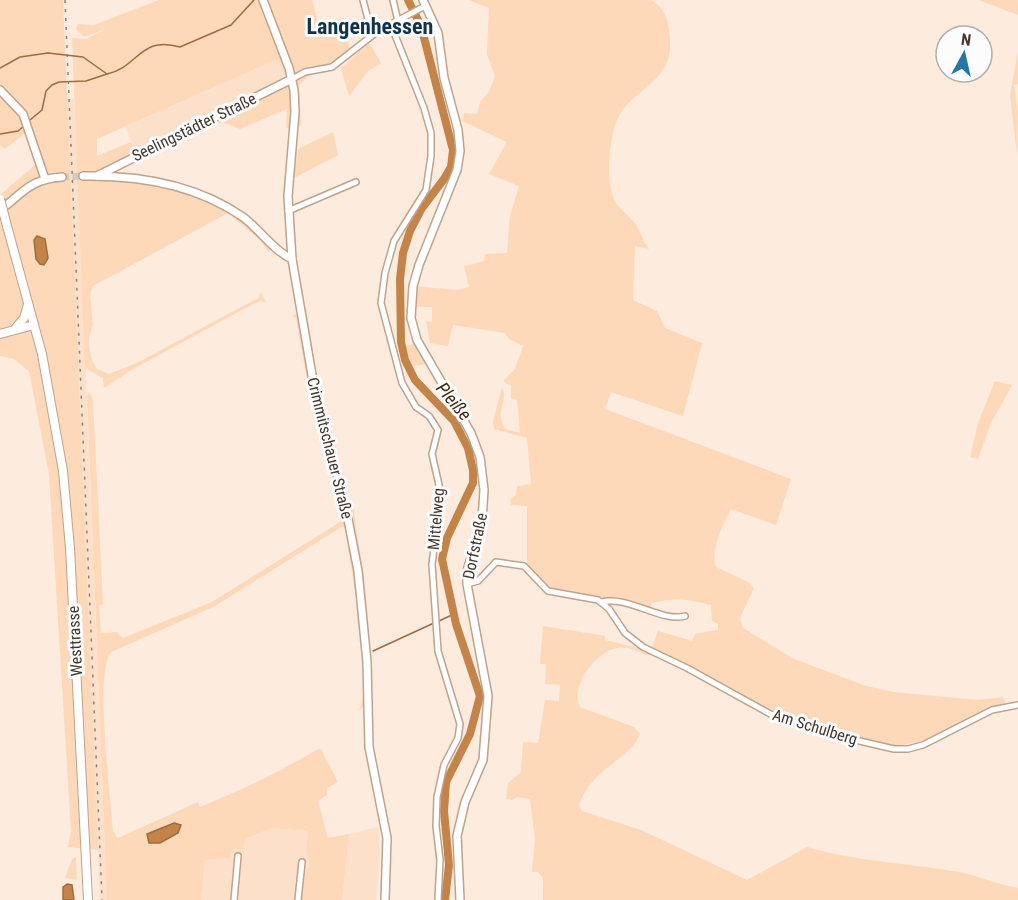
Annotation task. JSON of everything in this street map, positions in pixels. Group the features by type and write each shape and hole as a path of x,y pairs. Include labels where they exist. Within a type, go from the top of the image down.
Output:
{"main road":[{"name":"Westtrasse","path":"0,199 34,325 59,442 68,518 88,900"},
{"path":"14,330 24,318 28,302"},
{"path":"0,334 34,325"}],"street":[{"path":"363,0 372,35"},
{"path":"393,0 398,21"},
{"name":"Crimmitschauer Straße","path":"264,1 292,79 295,111 288,211 292,259 312,375 348,519 358,571 367,662 368,736 387,838 385,900"},
{"path":"292,79 305,72 332,67 372,35 422,5"},
{"name":"Dorfstraße","path":"422,5 438,35 444,78 458,130 460,151 457,170 413,286 411,318 417,340 471,434 482,466 484,490 482,521 467,571 466,584 489,701 483,760 465,802 457,836 460,900"},
{"name":"Mittelweg","path":"391,25 405,65 418,89 431,144 429,184 394,241 381,298 402,383 416,407 429,416 438,430 432,454 441,494 432,571 438,651 460,724 458,738 444,765 437,797 436,825 440,860 438,900"},
{"name":"Seelingstädter Straße","path":"97,176 103,171 292,79"},
{"path":"0,90 17,104 23,114 45,179"},
{"name":"Seelingstädter Straße","path":"83,176 158,183 220,204 244,219 292,259"},
{"path":"0,210 24,189 45,179 62,177"},
{"path":"288,211 356,182"},
{"path":"466,584 478,580 494,563 513,562 527,567 548,591 601,602 629,604 677,617 686,616"},
{"name":"Am Schulberg","path":"601,602 625,633 643,647 687,668 774,716 838,736 894,749 908,749 922,745 992,710 1018,705"},
{"path":"234,900 238,856"},
{"path":"298,900 302,862"}],"shaded area":[{"path":"0,0 63,0 98,850 68,847 71,832 49,474 29,371 14,359 0,356 0,195 35,165 25,133 5,149 0,145","holes":["44,238 48,255 44,265 38,263 34,240"]},
{"path":"159,0 312,0 318,22 344,18 350,52 327,66 310,67 310,75 299,85 301,126 286,128 287,109 240,129 222,122 114,170 168,181 206,192 241,211 278,244 268,252 261,241 228,213 93,286 90,294 93,326 89,342 90,354 97,369 109,374 139,362 258,298 261,292 266,303 261,301 253,304 133,369 104,388 103,378 85,368 72,38 86,39 106,29 84,37 76,29 78,24 94,25","holes":["278,59 286,78 218,117 138,155 131,142 97,156 97,139"]},
{"path":"469,0 651,0 666,16 670,48 667,62 661,73 633,98 617,120 610,149 610,183 615,201 636,225 649,249 635,246 633,300 657,311 665,328 702,343 683,416 611,392 605,409 791,479 776,525 731,509 718,537 715,553 716,567 748,582 754,588 740,618 743,628 794,659 866,686 893,692 978,700 1003,697 1006,704 987,709 924,741 895,746 835,732 766,709 652,648 658,631 692,641 695,634 718,630 718,624 712,621 711,605 675,599 652,603 650,609 552,591 527,567 527,506 511,505 510,499 516,495 517,486 531,484 527,438 494,429 493,421 502,387 504,398 501,412 502,422 505,429 520,433 517,400 511,399 511,385 505,383 504,380 515,369 523,346 509,339 505,333 453,325 448,346 430,343 426,321 432,322 432,307 412,307 413,286 457,290 469,287 464,266 484,261 485,254 507,253 510,216 519,186 489,174 507,142 462,121 464,113 477,114 480,102 489,92 495,76 487,54 489,8"},
{"path":"979,0 1018,0 1018,15"},
{"path":"369,43 381,63 368,71 349,96 341,68"},
{"path":"1018,51 1018,84 1014,85 1018,111 1017,155 1010,95"},
{"path":"278,59 286,78 218,117 138,156 125,127"},
{"path":"66,99 74,99 107,900 100,900"},
{"path":"333,132 338,155 294,178 298,149"},
{"path":"37,236 45,239 48,258 44,265 36,259 34,240"},
{"path":"306,308 318,382 347,498 354,506 367,608 371,702 359,710 363,695 362,649 356,594 343,526 213,607 111,652 106,664 104,684 105,737 113,831 118,838 198,802 200,807 231,794 320,748 338,782 327,788 327,795 318,801 328,838 349,834 342,900 301,900 304,873 310,866 306,851 308,831 271,828 245,839 243,849 233,849 229,858 205,860 201,900 107,900 87,394 91,394 93,401 103,604 99,606 101,633 117,632 123,638 212,602 340,522 342,515 308,386 296,318 292,316"},
{"path":"415,343 427,364 412,366 404,347"},
{"path":"995,381 1012,385 991,423 978,459 970,457 978,423"},
{"path":"543,626 605,636 605,640 651,651 649,656 626,648 609,651 593,663 581,680 578,690 580,707 634,727 640,734 628,751 593,781 579,805 582,811 641,830 747,880 807,847 845,856 966,874 1018,888 1018,900 543,900 543,878 538,872 532,872 535,838 530,799 517,797 512,800 506,799 508,783 521,772 523,742 538,743 545,700 559,701 560,685 545,684 546,664 540,664"},
{"path":"174,823 181,825 178,833 160,843 149,843 147,834"},
{"path":"378,827 380,849 376,900 342,900 349,834"},
{"path":"271,828 308,831 306,851 310,866 304,873 301,900 201,900 205,860 229,852 245,839"},
{"path":"76,857 77,880 65,878 72,859"},
{"path":"67,884 72,885 74,900 63,900 63,887"}],"waterway":[{"path":"0,68 20,57 48,53 83,57 107,74 126,65 148,48 167,44 180,47 231,25 254,0"},
{"name":"Pleiße","path":"408,0 421,26 453,150 451,167 422,208 410,231 403,253 400,279 401,342 405,360 415,380 454,421 468,448 473,470 473,483 447,538 442,559 456,624 480,696 470,734 446,782 444,811 449,865 445,900"},
{"path":"30,120 42,110 46,91 52,85 59,82 86,81 107,74"},
{"path":"0,134 18,131 24,126"},
{"path":"439,621 454,614"},
{"path":"373,651 434,623"}],"tunnel":[{"path":"62,177 83,176"}],"railway":[{"path":"65,0 102,900"}],"district":[{"name":"Langenhessen","path":"370,26"}]}
